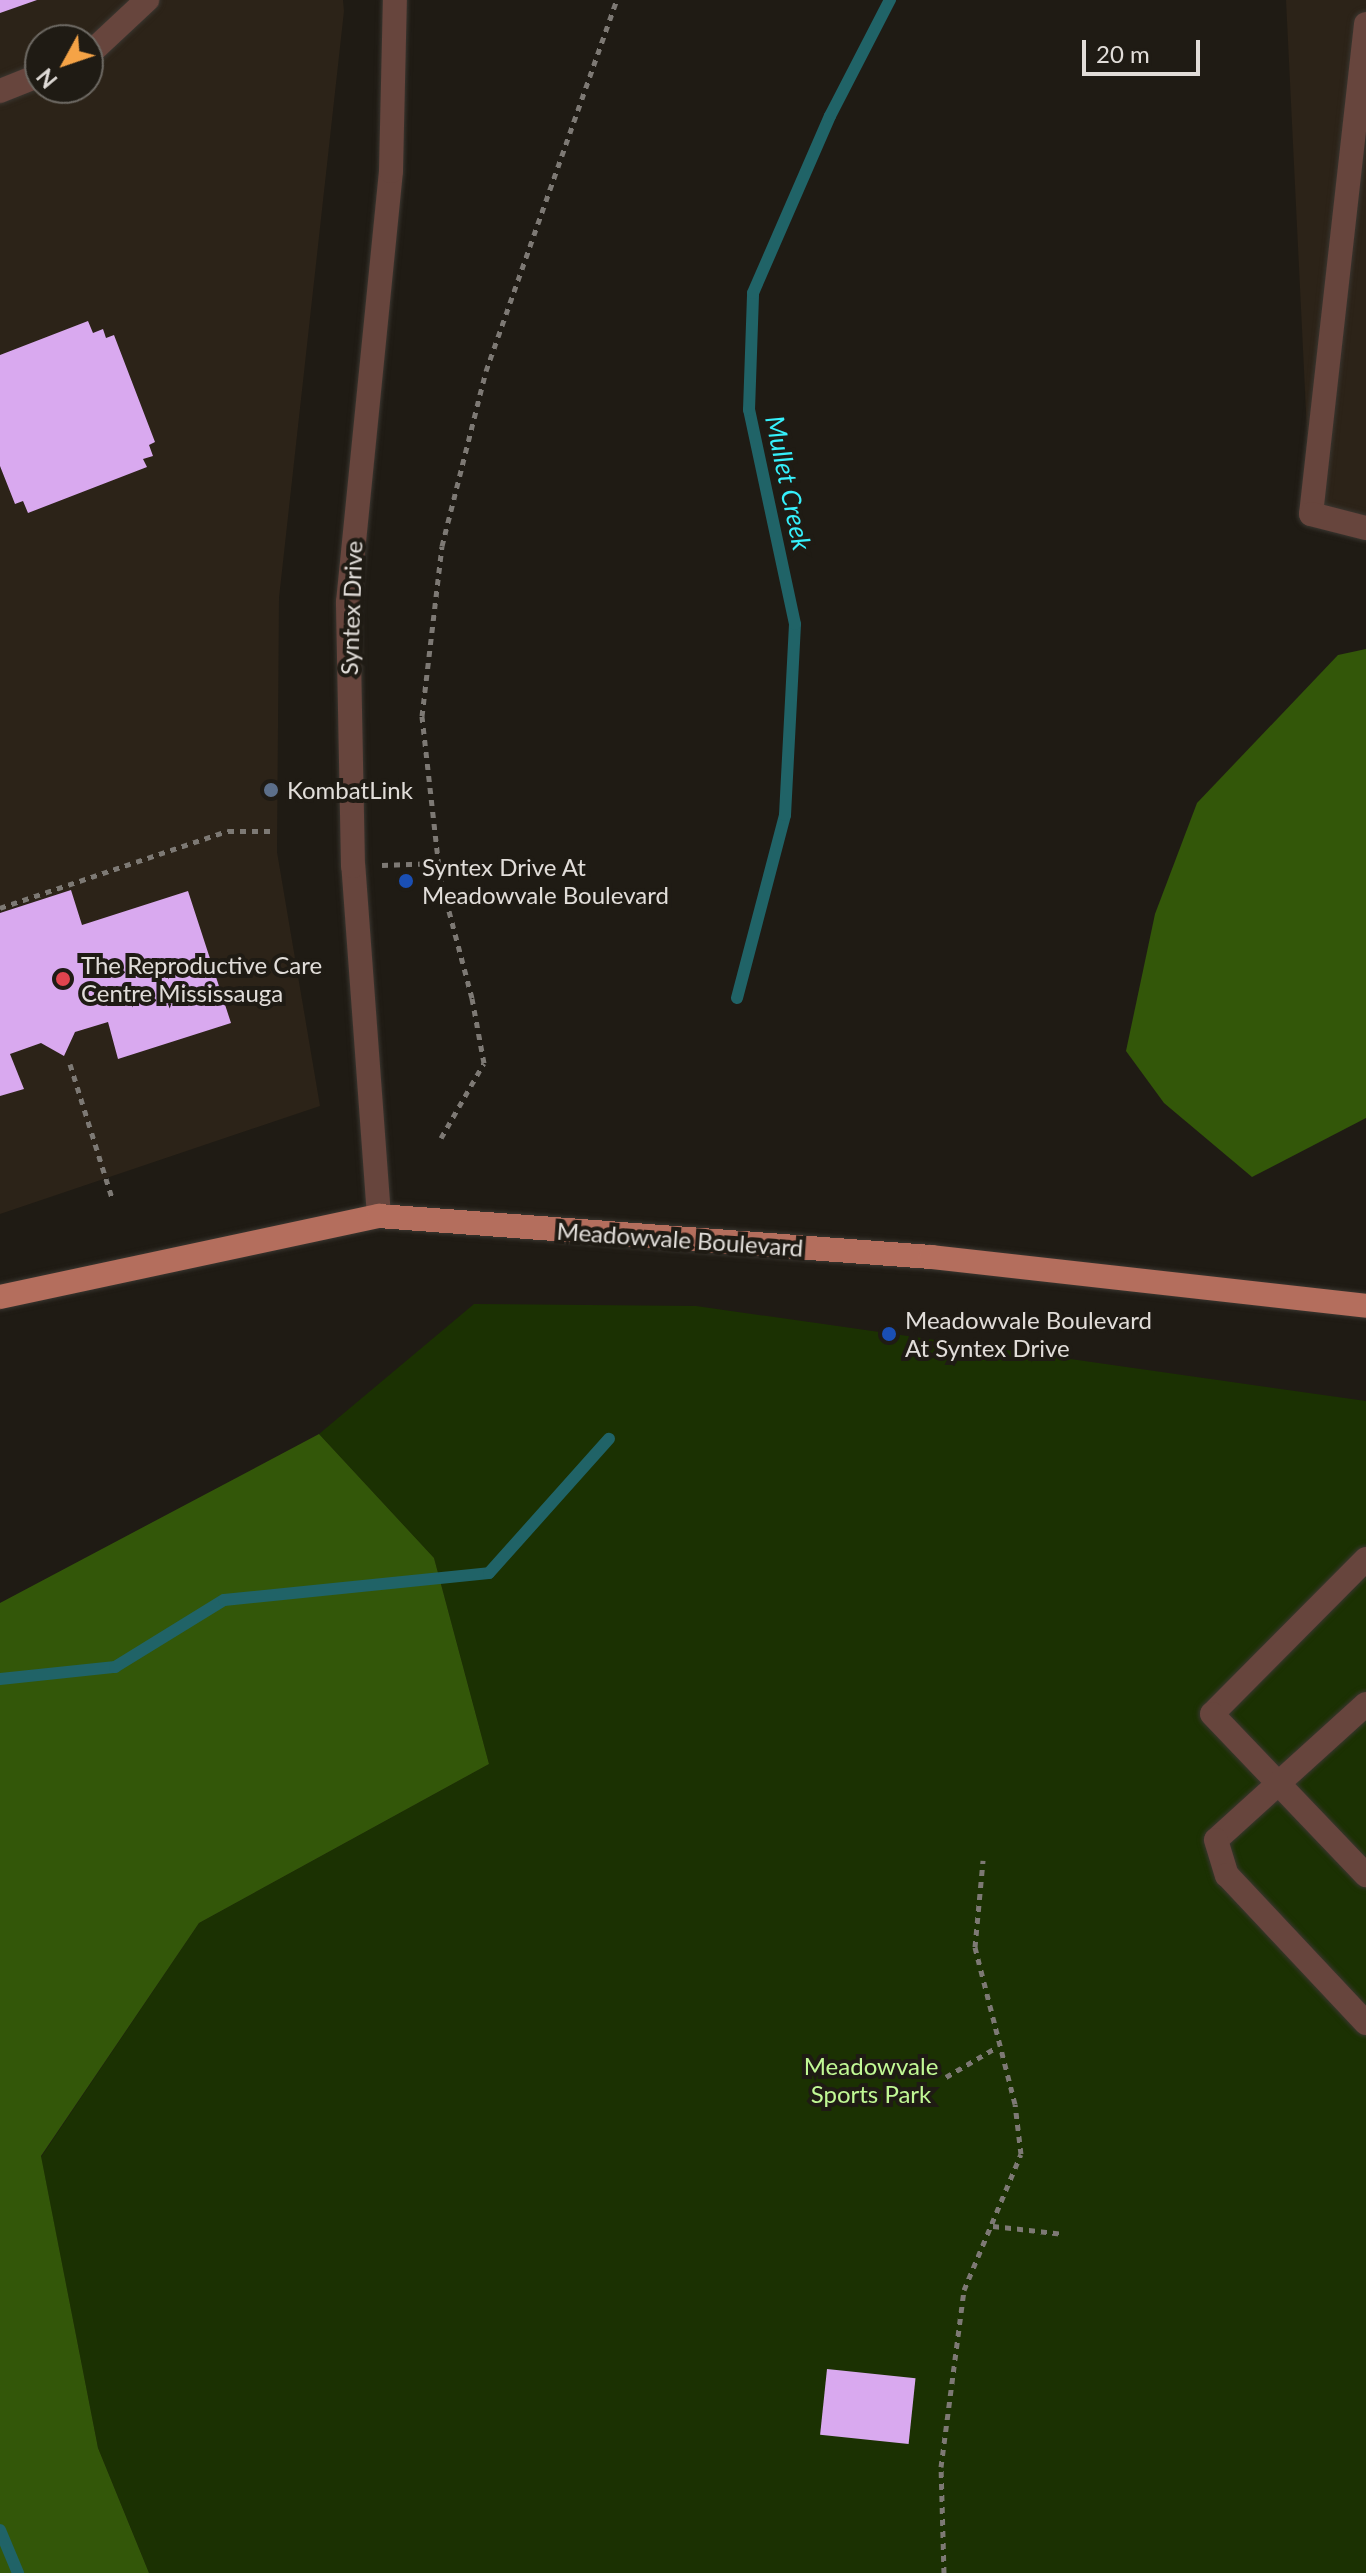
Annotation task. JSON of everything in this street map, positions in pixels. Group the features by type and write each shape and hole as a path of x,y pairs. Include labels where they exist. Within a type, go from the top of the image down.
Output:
{"main road":[{"name":"Meadowvale Boulevard","path":"0,1297 379,1216 931,1257 1366,1306"}],"street":[{"path":"104,40 147,0"},
{"name":"Syntex Drive","path":"379,1216 353,866 348,602 391,171 395,0"},
{"path":"1366,24 1311,514 1366,528"},
{"path":"0,91 24,81"},
{"path":"1366,1559 1212,1714 1366,1875"},
{"path":"1366,1704 1216,1840 1227,1875 1366,2023"}],"path":[{"path":"441,1138 484,1063 438,863 422,716 442,546 486,371 617,0"},
{"path":"0,908 228,831 276,831"},
{"path":"353,866 438,863"},
{"path":"70,1064 112,1198"},
{"path":"944,2573 941,2467 964,2290 1021,2154 1015,2104 997,2047 975,1947 983,1860"},
{"path":"946,2077 997,2047"},
{"path":"993,2226 1064,2234"}],"shaded area":[{"path":"0,0 343,0 279,598 277,852 320,1106 0,1214"},
{"path":"1286,0 1366,0 1366,524 1311,514"}],"green space":[{"path":"1366,649 1366,1118 1252,1177 1164,1103 1126,1051 1155,914 1197,803 1338,655"},
{"name":"Meadowvale Sports Park","path":"474,1304 696,1306 1366,1401 1366,2573 149,2573 98,2448 41,2157 199,1923 489,1764 434,1558 319,1434"},
{"path":"319,1434 434,1558 489,1764 199,1923 41,2156 98,2448 149,2573 0,2573 0,1603"}],"building":[{"path":"0,0 37,0 0,13"},
{"path":"88,321 93,333 103,329 106,338 114,335 155,442 149,445 153,456 143,459 147,467 28,513 23,501 15,504 0,466 0,355"},
{"path":"71,890 82,925 188,891 231,1023 118,1059 108,1022 75,1032 64,1056 41,1043 10,1054 24,1089 0,1096 0,913"},
{"path":"827,2369 916,2378 909,2444 820,2435"}],"waterway":[{"name":"Mullet Creek","path":"737,998 785,815 795,624 749,410 753,293 830,116 890,0"},
{"path":"0,1679 115,1667 224,1600 489,1573 609,1439"},
{"path":"0,2530 18,2573"}],"place":[{"name":"KombatLink","path":"271,790"},
{"name":"Syntex Drive At Meadowvale Boulevard","path":"406,881"},
{"name":"The Reproductive Care Centre Mississauga","path":"63,979"},
{"name":"Meadowvale Boulevard At Syntex Drive","path":"889,1334"}]}
